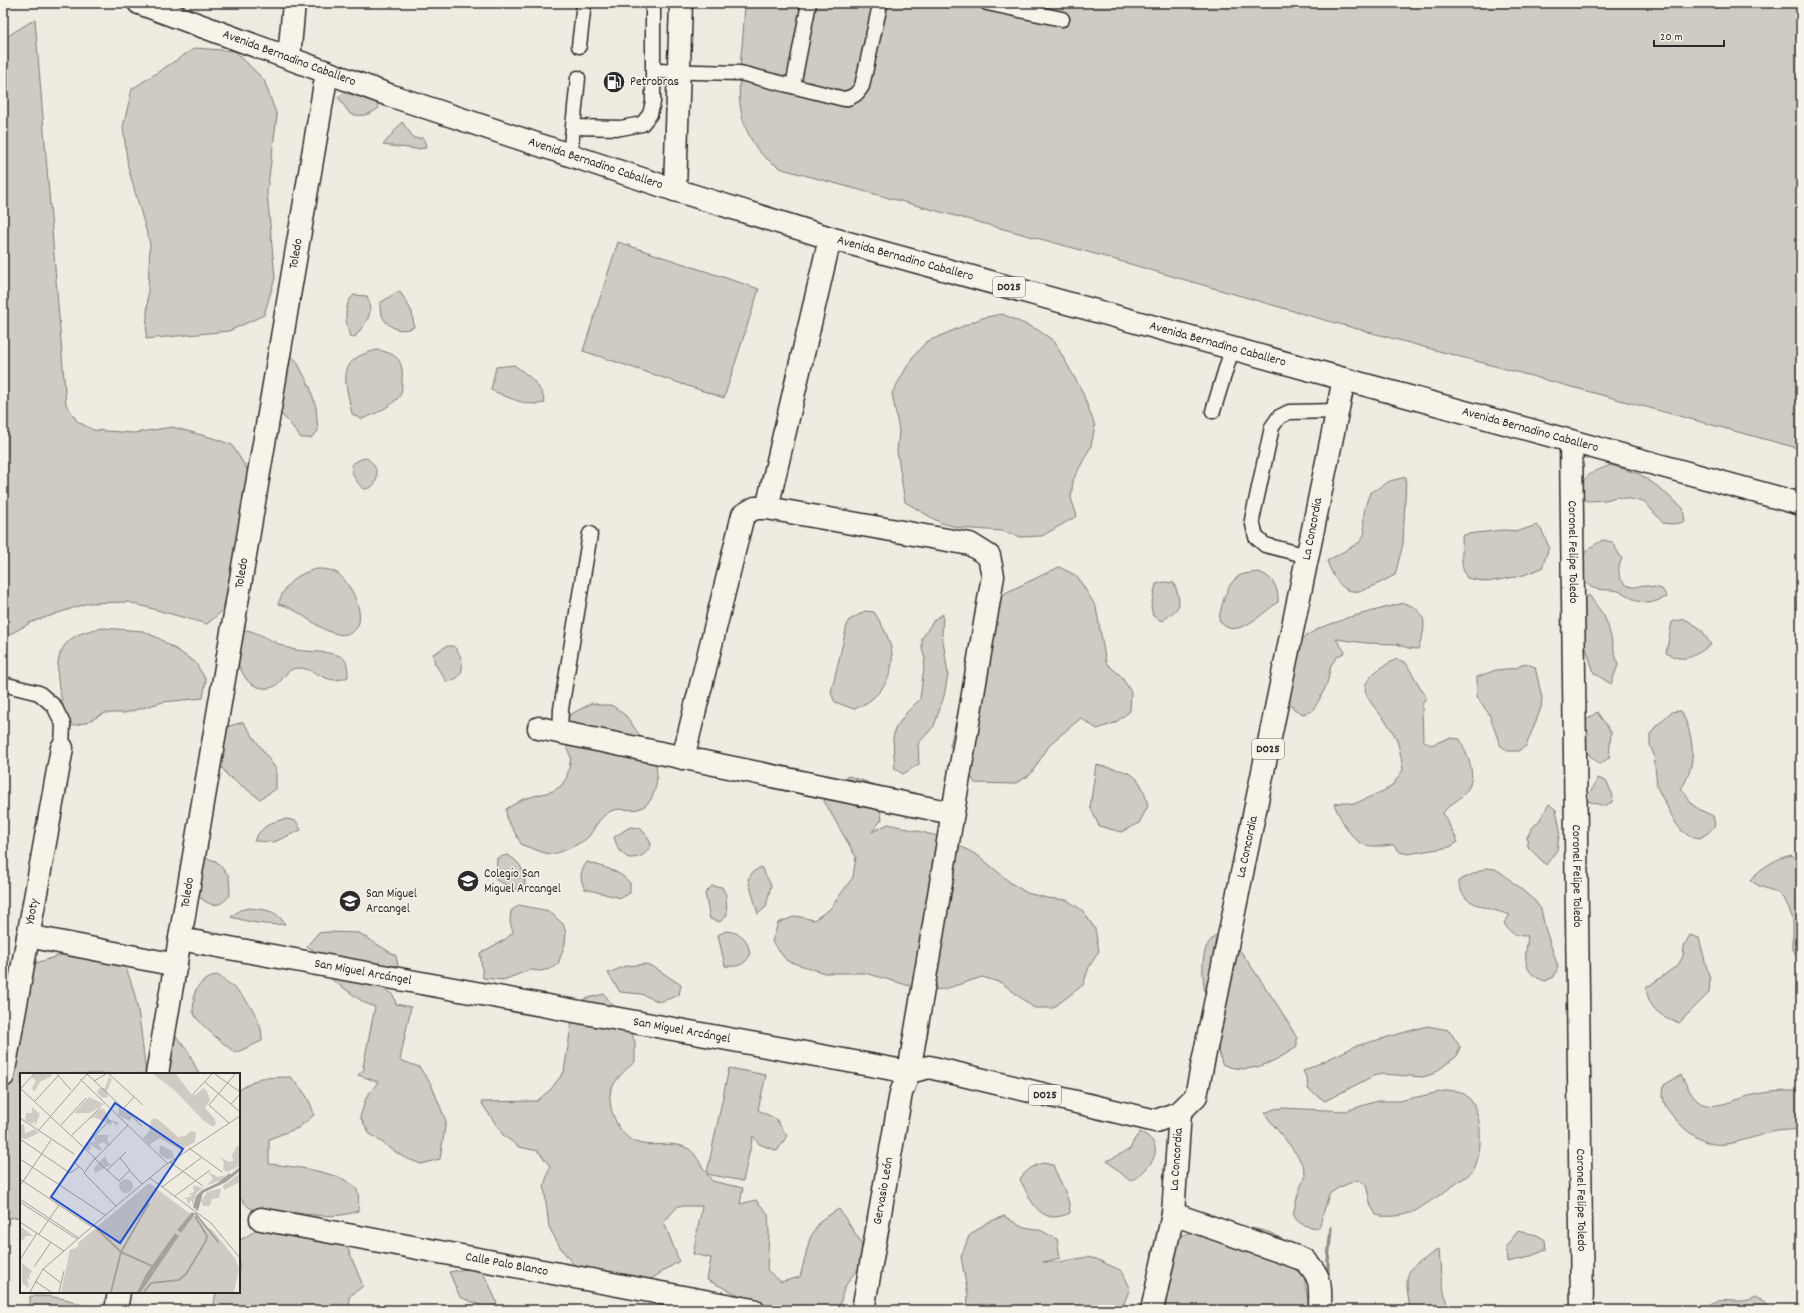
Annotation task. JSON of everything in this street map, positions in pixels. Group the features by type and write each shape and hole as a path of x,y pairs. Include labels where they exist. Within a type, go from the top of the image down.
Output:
{"street":[{"name":"Avenida Bernadino Caballero","path":"139,3 389,95 570,156 830,238 1801,504"},
{"path":"289,58 294,3"},
{"path":"675,190 681,3"},
{"name":"Toledo","path":"157,1073 327,72"},
{"path":"683,758 743,515 755,508 767,508 830,238"},
{"name":"La Concordia","path":"1152,1310 1174,1214 1180,1112 1196,1096 1344,379"},
{"name":"Coronel Felipe Toledo","path":"1571,441 1582,1310"},
{"name":"Gervasio León","path":"767,508 970,544 989,556 992,576 909,1072 901,1093 863,1310"},
{"path":"539,728 952,813"},
{"name":"Yboty","path":"3,1076 62,748"},
{"path":"28,936 176,965"},
{"name":"San Miguel Arcángel","path":"180,939 909,1072 928,1067 1156,1121 1180,1112"},
{"path":"1174,1214 1305,1260 1316,1272 1320,1285 1320,1310"},
{"name":"Calle Palo Blanco","path":"261,1219 753,1310"},
{"path":"116,1310 119,1293"}],"lane":[{"path":"579,46 584,3"},
{"path":"573,127 621,128 642,124 650,114 653,102 654,71 653,3"},
{"path":"793,86 809,3"},
{"path":"987,3 1062,19"},
{"path":"654,71 740,73 844,98 853,97 858,93 862,86 880,5"},
{"path":"570,156 578,78"},
{"path":"1213,411 1232,349"},
{"path":"1308,556 1265,545 1256,537 1252,520 1272,427 1279,417 1289,412 1337,411"},
{"path":"560,733 561,709 590,534"},
{"path":"3,684 40,692 54,706 63,724 62,748"}],"shaded area":[{"path":"745,3 1801,3 1801,449 1328,321 1081,250 782,169 758,151 749,136 741,113 739,91"},
{"path":"35,19 66,404 77,421 93,430 134,433 172,427 213,438 232,445 253,479 243,558 221,612 207,624 128,602 88,603 32,622 3,638 3,39"},
{"path":"195,48 235,51 264,80 277,116 267,192 275,278 264,315 229,331 146,339 150,244 128,167 123,127 132,89"},
{"path":"345,93 375,100 379,108 365,115 350,114 338,97"},
{"path":"402,122 414,138 424,138 426,148 416,149 383,145"},
{"path":"618,242 759,289 724,398 583,351"},
{"path":"397,292 401,293 412,312 414,327 401,330 395,328 390,326 382,316 380,303"},
{"path":"354,295 367,296 370,309 366,322 355,337 350,337 346,321 346,309 350,299"},
{"path":"1002,314 1038,330 1054,341 1082,391 1095,426 1091,446 1073,480 1071,498 1077,516 1042,536 1021,537 1002,531 961,528 941,523 905,502 897,451 899,431 892,393 912,358 926,342 982,318"},
{"path":"377,350 389,353 400,363 402,367 401,393 399,397 390,405 371,416 361,419 352,414 347,391 346,373 354,360 363,354"},
{"path":"288,355 296,360 310,387 316,407 318,431 311,438 301,438 288,421 271,405"},
{"path":"514,365 534,381 541,391 545,403 531,404 510,398 491,390 496,367"},
{"path":"366,458 371,461 377,476 373,485 369,488 363,489 356,481 352,471 352,464"},
{"path":"1611,465 1639,474 1657,486 1683,508 1685,522 1673,524 1663,523 1644,501 1616,497 1606,500 1587,501 1577,496 1582,483 1589,475"},
{"path":"1406,477 1403,544 1395,575 1363,590 1347,590 1340,585 1333,575 1327,561 1360,542 1365,533 1364,513 1370,493 1390,481"},
{"path":"1537,525 1542,531 1549,547 1542,568 1521,576 1487,582 1467,578 1462,563 1462,536 1467,534 1503,530 1519,531"},
{"path":"1603,540 1612,542 1622,559 1619,571 1621,579 1624,583 1633,587 1644,585 1662,589 1667,597 1652,602 1643,603 1614,590 1598,589 1590,586 1583,578 1579,566 1583,555"},
{"path":"1059,567 1077,576 1096,607 1106,663 1121,676 1131,692 1130,711 1115,723 1097,729 1081,718 1051,743 1030,775 1014,784 975,783 950,746 979,623 1005,593"},
{"path":"316,569 324,569 337,573 348,585 353,594 359,612 359,621 356,628 350,633 343,635 327,630 296,611 278,604 284,591 292,581 302,574"},
{"path":"1259,572 1268,577 1274,584 1278,602 1246,625 1232,629 1226,627 1219,620 1221,608 1228,588 1236,578 1241,575"},
{"path":"1165,582 1174,583 1179,601 1177,609 1162,621 1153,616 1151,607 1156,584"},
{"path":"1589,595 1604,616 1618,665 1611,684 1594,673 1577,620 1580,601"},
{"path":"1404,603 1412,606 1418,611 1424,621 1423,634 1418,649 1408,648 1397,644 1366,643 1336,639 1345,652 1337,657 1331,665 1327,684 1318,702 1312,711 1303,714 1294,709 1283,693 1299,641 1320,628 1346,618"},
{"path":"865,611 874,612 882,625 890,643 892,658 891,668 889,677 878,693 863,705 854,709 835,702 831,693 848,621"},
{"path":"943,614 942,633 948,675 944,696 934,726 918,744 919,764 903,774 895,769 893,739 895,729 907,712 920,699 925,659 922,649 922,638 934,620"},
{"path":"1685,619 1701,629 1711,645 1694,655 1679,658 1666,653 1672,622"},
{"path":"103,628 143,631 160,639 195,662 206,680 203,698 163,702 125,713 105,713 87,722 69,727 59,687 58,660 63,648 71,639 85,632"},
{"path":"247,630 291,649 329,653 341,656 348,667 348,677 334,680 328,679 311,671 298,668 288,672 275,686 264,688 256,686 247,680 232,652 238,635"},
{"path":"447,646 453,646 458,652 462,661 462,670 457,678 447,682 435,664 433,654"},
{"path":"1397,659 1406,663 1426,697 1422,705 1423,740 1431,745 1449,738 1460,739 1471,766 1472,774 1469,787 1461,797 1443,813 1458,842 1450,847 1408,854 1400,852 1393,845 1365,845 1360,843 1351,834 1334,804 1344,802 1354,804 1381,792 1391,787 1403,770 1396,738 1369,700 1365,690 1369,678 1374,673"},
{"path":"1525,663 1535,667 1542,698 1541,708 1526,746 1518,751 1508,751 1500,745 1489,714 1477,697 1477,677 1496,670 1516,668"},
{"path":"592,703 611,705 629,719 654,759 657,778 654,792 648,803 643,807 634,810 620,809 606,814 600,819 587,838 565,850 548,854 522,845 507,819 506,809 523,799 553,791 561,786 567,777 571,758 560,728 564,718"},
{"path":"1681,711 1689,730 1692,760 1690,770 1681,789 1692,804 1713,816 1715,825 1708,833 1700,838 1689,836 1681,830 1675,822 1657,787 1654,755 1650,745 1650,735 1656,726 1671,712"},
{"path":"1597,712 1611,732 1609,758 1600,764 1588,754 1581,730 1585,721"},
{"path":"243,722 276,769 276,789 260,799 227,775 216,758 223,728"},
{"path":"1096,765 1125,772 1137,779 1145,794 1148,806 1139,823 1121,832 1099,826 1090,807"},
{"path":"849,776 867,782 878,798 882,819 872,832 888,824 946,838 980,857 1011,883 1027,893 1047,898 1067,900 1083,911 1095,929 1099,951 1089,967 1083,985 1053,1008 1034,1008 1002,983 982,977 945,989 924,990 865,973 825,973 787,961 772,942 778,923 796,916 814,920 830,909 853,877 856,857 824,801 830,783"},
{"path":"1598,778 1607,782 1613,796 1612,802 1604,806 1584,800"},
{"path":"1549,804 1556,810 1560,829 1557,850 1546,865 1528,847 1527,837"},
{"path":"286,819 296,821 301,830 274,842 254,841 263,828 276,821"},
{"path":"630,827 640,828 647,836 651,844 645,854 636,858 628,858 618,849 614,837"},
{"path":"507,855 519,864 523,872 525,887 516,890 496,880 497,858"},
{"path":"1792,855 1801,867 1801,961 1793,950 1793,919 1785,900 1777,892 1759,886 1750,880 1769,864 1780,858"},
{"path":"206,858 216,861 229,876 230,895 221,903 213,905 209,904 196,894 197,862"},
{"path":"587,862 621,875 630,883 630,893 621,898 585,889 581,875"},
{"path":"761,867 771,885 766,907 758,914 748,879 753,872"},
{"path":"1486,868 1495,869 1503,874 1535,901 1541,909 1545,928 1558,967 1554,977 1545,981 1537,978 1528,969 1526,963 1526,951 1528,936 1516,935 1508,930 1504,923 1510,915 1470,901 1463,894 1458,881"},
{"path":"712,886 722,887 726,895 727,915 720,922 710,919 705,893"},
{"path":"519,905 549,911 563,924 566,933 565,944 558,964 550,969 540,971 530,970 503,980 483,978 480,953 506,939 513,932 510,922 511,911"},
{"path":"249,908 270,911 278,915 285,924 258,923 231,917 240,910"},
{"path":"726,931 741,935 746,941 750,955 743,964 725,966 718,935"},
{"path":"318,933 359,933 396,956 398,965 380,970 362,970 332,960 307,946"},
{"path":"1221,934 1242,953 1278,1006 1297,1038 1297,1047 1261,1066 1242,1069 1232,1068 1222,1064 1210,1018 1203,980 1203,962 1206,948 1213,938"},
{"path":"1690,935 1699,938 1710,980 1709,993 1679,1023 1661,1014 1653,1007 1646,988 1678,965 1683,956 1684,946"},
{"path":"87,947 123,962 129,975 136,1003 146,1073 20,1073 20,1217 8,1218 3,1214 3,1042 22,980 36,963"},
{"path":"646,964 657,969 681,985 679,995 660,1002 641,994 620,992 608,973 626,966"},
{"path":"314,967 376,984 393,995 396,1004 411,1007 400,1060 419,1067 431,1084 446,1121 440,1159 421,1164 403,1157 370,1134 360,1117 366,1098 378,1082 358,1075 365,1068 363,1067 375,1007 365,1003"},
{"path":"217,975 233,987 248,1003 254,1012 261,1031 262,1041 235,1053 199,1021 193,1011 194,994 198,986 208,978"},
{"path":"604,994 628,1025 635,1042 635,1062 624,1071 615,1082 611,1090 610,1104 619,1127 629,1139 635,1142 649,1145 669,1144 682,1146 689,1149 707,1173 729,1068 766,1075 758,1110 776,1119 787,1136 777,1151 759,1144 753,1136 743,1181 707,1174 712,1181 743,1188 740,1204 756,1200 768,1214 769,1233 767,1270 781,1282 800,1277 810,1238 821,1220 839,1209 861,1242 864,1263 850,1279 844,1289 840,1310 771,1310 707,1280 711,1258 693,1254 702,1206 678,1206 664,1222 679,1261 645,1283 585,1280 560,1247 549,1227 544,1186 550,1166 538,1151 519,1147 503,1135 481,1102 537,1101 551,1089 564,1072 573,1014 584,999"},
{"path":"1427,1026 1449,1030 1460,1047 1457,1056 1433,1074 1423,1077 1382,1074 1373,1076 1325,1101 1308,1089 1307,1079 1303,1071 1356,1046"},
{"path":"175,1035 188,1051 199,1073 164,1073"},
{"path":"1681,1075 1690,1092 1696,1099 1703,1104 1709,1105 1723,1104 1751,1095 1763,1093 1801,1091 1801,1129 1777,1131 1728,1144 1714,1144 1703,1141 1680,1124 1665,1104 1663,1096 1664,1085"},
{"path":"290,1077 305,1094 311,1104 314,1115 298,1128 269,1139 269,1164 317,1171 342,1179 351,1184 358,1192 358,1211 348,1214 326,1216 260,1211 248,1207 240,1197 240,1089 260,1078"},
{"path":"1449,1090 1458,1091 1467,1096 1478,1115 1480,1127 1479,1152 1473,1171 1419,1209 1396,1216 1376,1215 1371,1206 1366,1185 1357,1180 1338,1188 1329,1194 1319,1228 1304,1225 1298,1222 1293,1216 1298,1193 1305,1178 1304,1171 1296,1153 1265,1113 1274,1109 1283,1108 1346,1111 1377,1101 1399,1101"},
{"path":"1140,1132 1149,1137 1154,1144 1154,1158 1144,1171 1130,1181 1107,1161 1130,1149"},
{"path":"1043,1163 1053,1165 1066,1195 1070,1207 1070,1213 1051,1217 1038,1210 1028,1196 1020,1179 1030,1169"},
{"path":"1004,1216 1020,1226 1040,1230 1057,1239 1060,1258 1043,1262 1059,1262 1087,1257 1096,1259 1122,1271 1130,1288 1123,1306 1114,1309 1099,1310 967,1310 968,1295 961,1257 969,1236 986,1223"},
{"path":"320,1223 348,1249 363,1286 349,1297 350,1310 213,1310 216,1293 240,1293 240,1240 261,1227"},
{"path":"1220,1227 1258,1229 1279,1237 1288,1244 1296,1254 1303,1267 1307,1297 1311,1310 1153,1310 1152,1249 1168,1240 1184,1234"},
{"path":"1330,1227 1332,1227 1329,1261 1329,1310 1327,1310 1327,1260"},
{"path":"1518,1231 1537,1235 1545,1240 1546,1250 1526,1258 1507,1262 1506,1246"},
{"path":"1439,1249 1441,1277 1448,1310 1410,1310 1407,1286 1409,1272 1419,1262"},
{"path":"479,1267 489,1284 497,1303 490,1309 460,1297 449,1272"},
{"path":"30,1296 61,1298 75,1302 89,1310 33,1310 30,1307"},
{"path":"1754,1297 1764,1303 1768,1310 1706,1310 1712,1303 1717,1301 1743,1301"}],"place":[{"name":"Petrobras","path":"614,82"},
{"name":"Colegio San Miguel Arcangel","path":"468,881"},
{"name":"San Miguel Arcangel","path":"350,901"}]}
